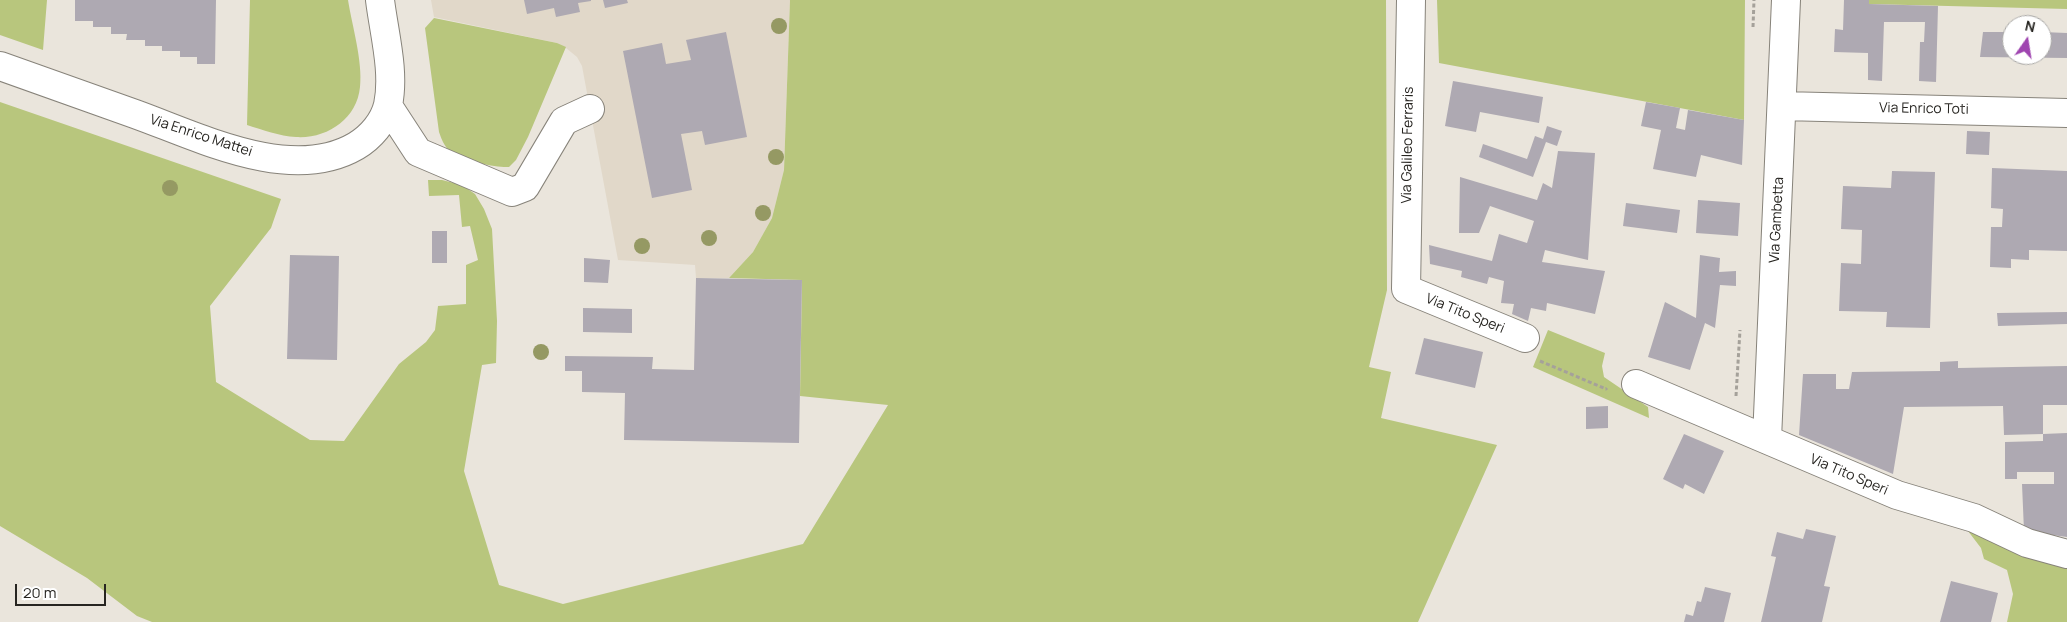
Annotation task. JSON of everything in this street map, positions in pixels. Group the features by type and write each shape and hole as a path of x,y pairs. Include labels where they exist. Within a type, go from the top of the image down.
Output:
{"street":[{"path":"380,0 389,68 388,106 418,152 512,192 525,187 564,121 590,109"},
{"name":"Via Galileo Ferraris","path":"1406,290 1411,0"},
{"name":"Via Gambetta","path":"1767,439 1786,0"},
{"name":"Via Enrico Mattei","path":"0,66 234,150 275,159 323,159 345,152 365,140 380,124 388,106"},
{"name":"Via Enrico Toti","path":"1782,106 2067,113"},
{"name":"Via Tito Speri","path":"1406,290 1529,348"},
{"name":"Via Tito Speri","path":"1623,383 1767,439 1897,495 1974,518 2027,543 2067,554"}],"path":[{"path":"1753,30 1754,0"},
{"path":"1736,402 1740,324"},
{"path":"1529,348 1606,389 1623,383"}],"shaded area":[{"path":"431,0 790,0 784,170 772,218 753,252 729,278 696,278 695,265 618,260 582,66 577,57 557,43 434,17"}],"green space":[{"path":"0,0 47,0 43,50 0,35"},
{"path":"250,0 348,0 359,55 361,77 358,98 353,109 339,125 319,135 296,137 277,134 247,125"},
{"path":"790,0 1386,0 1387,290 1369,367 1391,372 1381,418 1497,445 1418,622 152,622 137,616 87,578 0,526 0,102 281,199 271,228 210,306 216,382 310,440 344,441 399,364 426,342 435,330 438,306 466,304 466,265 478,260 470,226 462,227 459,195 429,196 428,180 442,180 462,185 475,194 484,209 492,229 497,321 496,363 482,365 464,471 499,585 563,604 803,544 888,405 800,396 802,280 729,278 753,252 772,218 784,170"},
{"path":"1437,0 1745,0 1744,120 1439,63"},
{"path":"1869,0 2067,0 2067,9 1869,4"},
{"path":"434,18 557,43 566,47 528,137 516,160 509,167 474,162 460,157 449,151 443,142 439,132 425,28"},
{"path":"1548,330 1605,353 1602,366 1604,377 1648,407 1649,418 1533,367"},
{"path":"1974,528 2067,565 2067,622 2007,622 2013,594 2007,570 1984,559 1981,548 1968,531"}],"building":[{"path":"75,0 216,0 215,64 197,64 197,57 180,57 180,51 162,51 162,46 145,46 145,40 126,40 127,34 111,34 111,27 93,27 93,21 75,21"},
{"path":"524,0 591,1 578,3 580,12 556,17 554,8 527,14"},
{"path":"603,0 627,0 628,3 605,8"},
{"path":"1844,0 1869,0 1869,4 1938,6 1936,82 1919,81 1920,42 1924,42 1925,22 1884,22 1882,81 1868,80 1868,53 1834,52 1835,29 1843,30"},
{"path":"726,32 747,137 705,145 702,131 681,134 692,190 652,198 623,51 662,43 666,64 691,60 686,40"},
{"path":"1983,32 2002,32 2002,57 1980,57"},
{"path":"2052,32 2067,33 2067,58 2052,58"},
{"path":"1453,81 1543,97 1539,123 1480,112 1476,132 1445,126"},
{"path":"1646,102 1680,108 1676,128 1685,130 1688,110 1744,120 1742,165 1701,155 1696,177 1653,169 1661,130 1641,126"},
{"path":"1547,126 1562,131 1557,146 1546,142 1533,177 1479,157 1483,144 1527,159 1535,136 1543,139"},
{"path":"1967,131 1990,132 1989,155 1966,154"},
{"path":"1558,151 1595,153 1588,260 1545,250 1542,262 1605,271 1595,314 1547,303 1546,311 1531,308 1528,321 1512,314 1514,304 1501,303 1504,281 1489,277 1487,284 1461,277 1462,271 1430,264 1429,245 1492,261 1499,234 1527,243 1534,221 1490,206 1479,233 1459,233 1460,177 1537,200 1543,183 1552,188"},
{"path":"1992,168 2067,171 2067,251 2029,250 2029,260 2011,259 2011,268 1990,267 1991,227 2002,227 2003,209 1991,208"},
{"path":"1892,171 1935,172 1930,328 1886,327 1887,312 1839,311 1841,263 1861,264 1862,230 1841,229 1843,186 1891,188"},
{"path":"1698,200 1740,203 1738,236 1696,233"},
{"path":"1626,203 1680,210 1677,233 1623,226"},
{"path":"432,231 447,231 447,263 432,263"},
{"path":"290,255 339,256 337,360 287,359"},
{"path":"1700,255 1720,258 1719,272 1736,271 1736,286 1720,285 1715,328 1705,323 1690,370 1648,357 1665,302 1696,318"},
{"path":"584,258 610,260 608,283 584,282"},
{"path":"696,278 802,280 799,443 624,440 625,393 582,392 582,371 565,371 565,356 653,357 652,369 694,370"},
{"path":"583,308 632,309 632,333 583,332"},
{"path":"2067,312 2067,324 1998,326 1997,313"},
{"path":"1424,338 1483,352 1475,388 1415,374"},
{"path":"1958,361 1958,368 2067,366 2067,405 2043,405 2043,434 2004,435 2003,406 1904,407 1893,474 1799,435 1803,374 1836,374 1836,389 1849,389 1852,372 1940,371 1940,362"},
{"path":"1608,406 1608,428 1586,429 1586,407"},
{"path":"2067,433 2067,537 2024,531 2022,484 2054,484 2054,472 2017,472 2017,479 2005,479 2005,442 2043,441 2043,434"},
{"path":"1684,434 1724,451 1704,494 1685,484 1683,489 1663,479"},
{"path":"1806,529 1836,536 1824,586 1830,587 1822,622 1761,622 1776,557 1771,556 1777,532 1803,539"},
{"path":"1951,581 1998,593 1991,622 1940,622"},
{"path":"1705,587 1731,593 1724,622 1684,622 1686,614 1693,616 1697,601 1701,602"}]}
